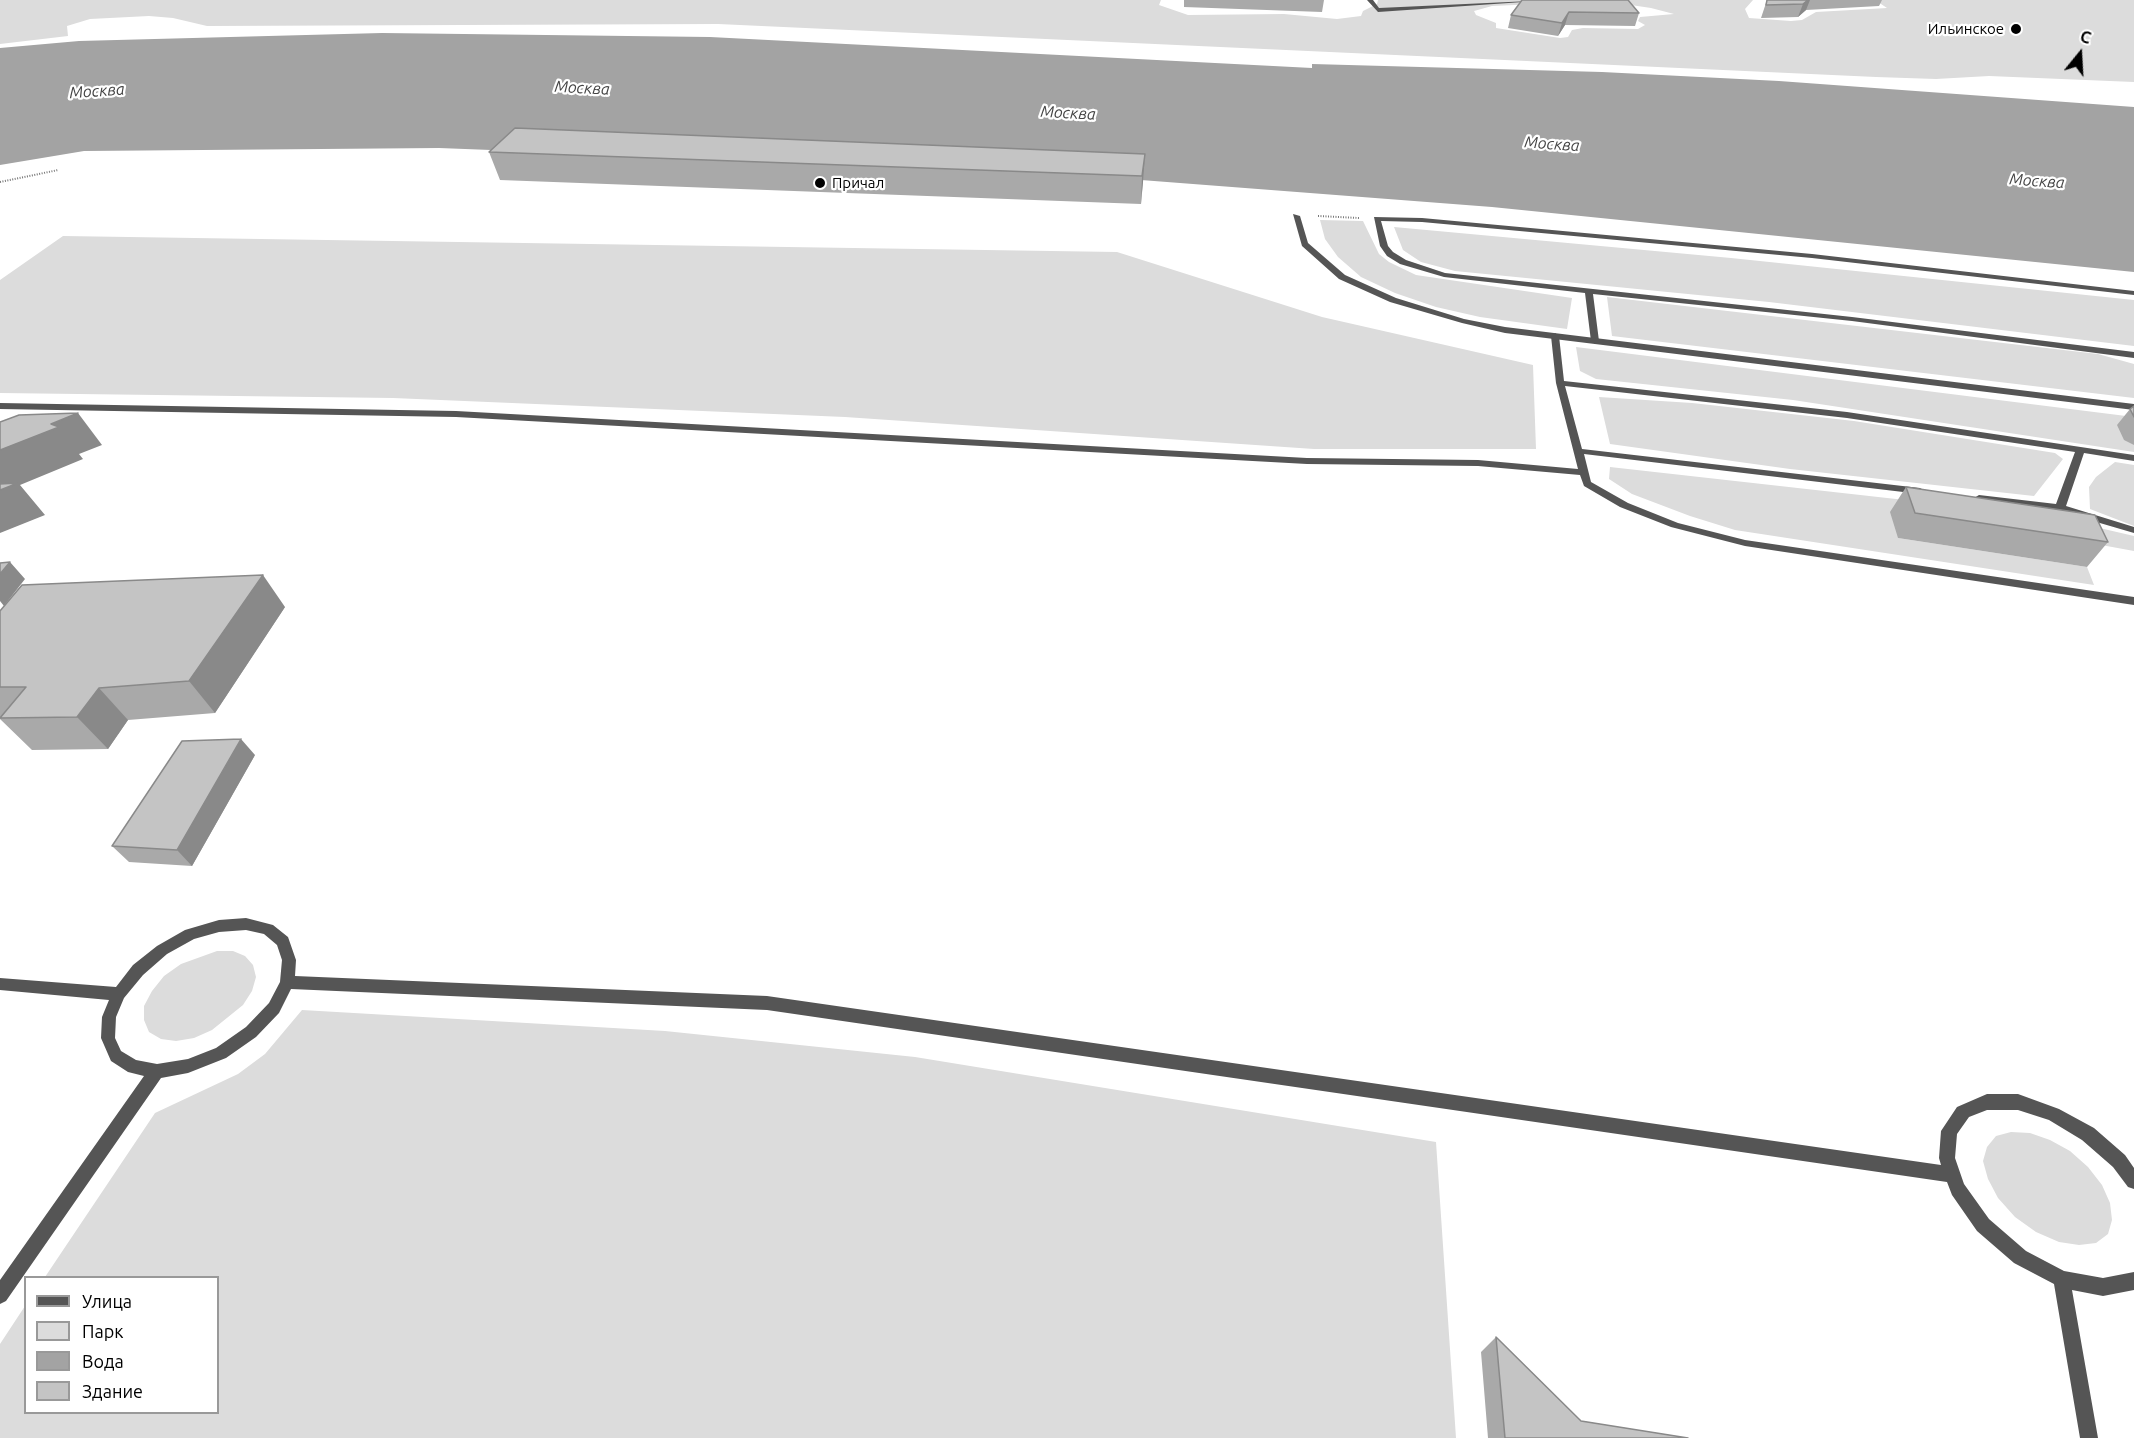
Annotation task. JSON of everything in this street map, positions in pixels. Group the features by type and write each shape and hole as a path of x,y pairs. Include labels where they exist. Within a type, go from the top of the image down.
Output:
{"street":[{"path":"1370,0 1378,10 1549,0"},
{"path":"1296,216 1305,244 1331,269 1366,290 1462,321 1555,336 2134,407"},
{"path":"2134,293 1812,256 1422,220 1377,219 1387,250 1403,262 1444,275 1852,319 2134,355"},
{"path":"1590,291 1595,341"},
{"path":"1555,336 1560,383 1587,484 1624,505 1675,525 1745,543 2134,601"},
{"path":"1560,383 1835,414 2134,458"},
{"path":"0,406 456,414 1307,461 1478,463 1585,473"},
{"path":"2060,508 2080,450"},
{"path":"1579,452 1931,493"},
{"path":"1966,497 2060,508 2134,530"},
{"path":"246,924 268,930 283,941 289,960 287,982 274,1008 251,1032 222,1053 188,1066 157,1071 134,1066 116,1056 108,1038 109,1017 119,994 138,970 162,950 190,934 219,926 246,924"},
{"path":"287,982 767,1003 1953,1175"},
{"path":"0,984 119,994"},
{"path":"0,1295 157,1071"},
{"path":"2134,1181 2120,1161 2088,1134 2053,1114 2018,1102 1987,1102 1963,1112 1949,1131 1947,1158 1958,1189 1983,1225 2020,1257 2062,1279 2103,1287 2134,1281"},
{"path":"2062,1279 2089,1438"}],"path":[{"path":"0,182 58,170"},
{"path":"1296,216 1377,219"}],"green space":[{"path":"0,0 1161,0 1159,5 1188,15 1284,14 1337,19 1361,16 1363,11 1377,4 1378,0 1753,0 1745,9 1749,18 1791,21 1802,20 1816,12 1887,8 1875,0 2134,0 2134,82 1989,76 1936,79 1876,77 718,24 207,26 173,18 149,16 90,19 67,26 68,36 0,44","holes":["1604,1 1674,14 1640,17 1638,21 1645,25 1638,29 1583,28 1572,30 1568,37 1560,38 1496,28 1496,23 1476,15 1474,11 1492,6"]},
{"path":"1320,220 1363,221 1379,254 1389,262 1416,275 1572,298 1567,329 1480,317 1436,307 1395,293 1361,277 1338,257 1325,239"},
{"path":"1394,227 1731,258 2134,300 2134,346 1769,302 1455,271 1421,262 1403,250"},
{"path":"63,236 1117,252 1322,317 1533,365 1536,449 1314,449 845,417 393,398 0,393 0,280"},
{"path":"1607,297 2098,354 2134,364 2134,398 1612,336"},
{"path":"1576,347 2134,417 2134,452 1793,400 1596,379 1580,371"},
{"path":"1599,397 1692,403 1854,421 2055,453 2063,459 2034,496 1790,469 1610,444"},
{"path":"2115,462 2134,465 2134,526 2090,509 2089,487 2096,477"},
{"path":"1610,467 2048,516 2134,536 2134,551 2074,540 1898,538 2087,567 2094,585 1735,530 1632,494 1609,479"},
{"path":"217,951 233,951 245,956 253,965 256,977 252,991 243,1005 212,1030 194,1038 176,1041 161,1039 149,1032 144,1020 144,1006 164,976 181,964"},
{"path":"302,1010 665,1031 915,1057 1436,1142 1456,1438 0,1438 0,1344 24,1308 24,1414 219,1414 219,1276 46,1276 155,1113 238,1074 265,1054"},
{"path":"2011,1132 2030,1133 2050,1140 2070,1151 2088,1167 2102,1185 2110,1203 2112,1220 2108,1234 2096,1243 2079,1245 2059,1242 2036,1232 2015,1217 1998,1198 1988,1179 1983,1161 1987,1147 1996,1136"}],"water":[{"name":"Москва","path":"382,33 710,37 1312,68 1312,64 1602,72 1779,81 2134,107 2134,272 1492,207 1011,170 439,148 84,151 0,165 0,48 79,41"}],"building":[{"path":"1522,0 1628,0 1639,13 1569,12 1562,23 1511,15"},
{"path":"1767,0 1808,0 1803,4 1766,5"},
{"path":"515,128 1145,154 1142,176 489,152"},
{"path":"78,413 51,424 59,427 0,450 0,422 19,415"},
{"path":"18,483 0,490 0,484"},
{"path":"1906,487 2095,515 2108,542 1915,513"},
{"path":"10,562 0,574 0,563"},
{"path":"263,575 189,681 99,688 77,717 0,718 26,687 0,687 0,611 22,585"},
{"path":"241,739 177,850 112,846 182,741"},
{"path":"1496,1337 1581,1421 1688,1438 1505,1438"}],"place":[{"name":"Ильинское","path":"2016,29"},
{"name":"Причал","path":"820,183"}]}
